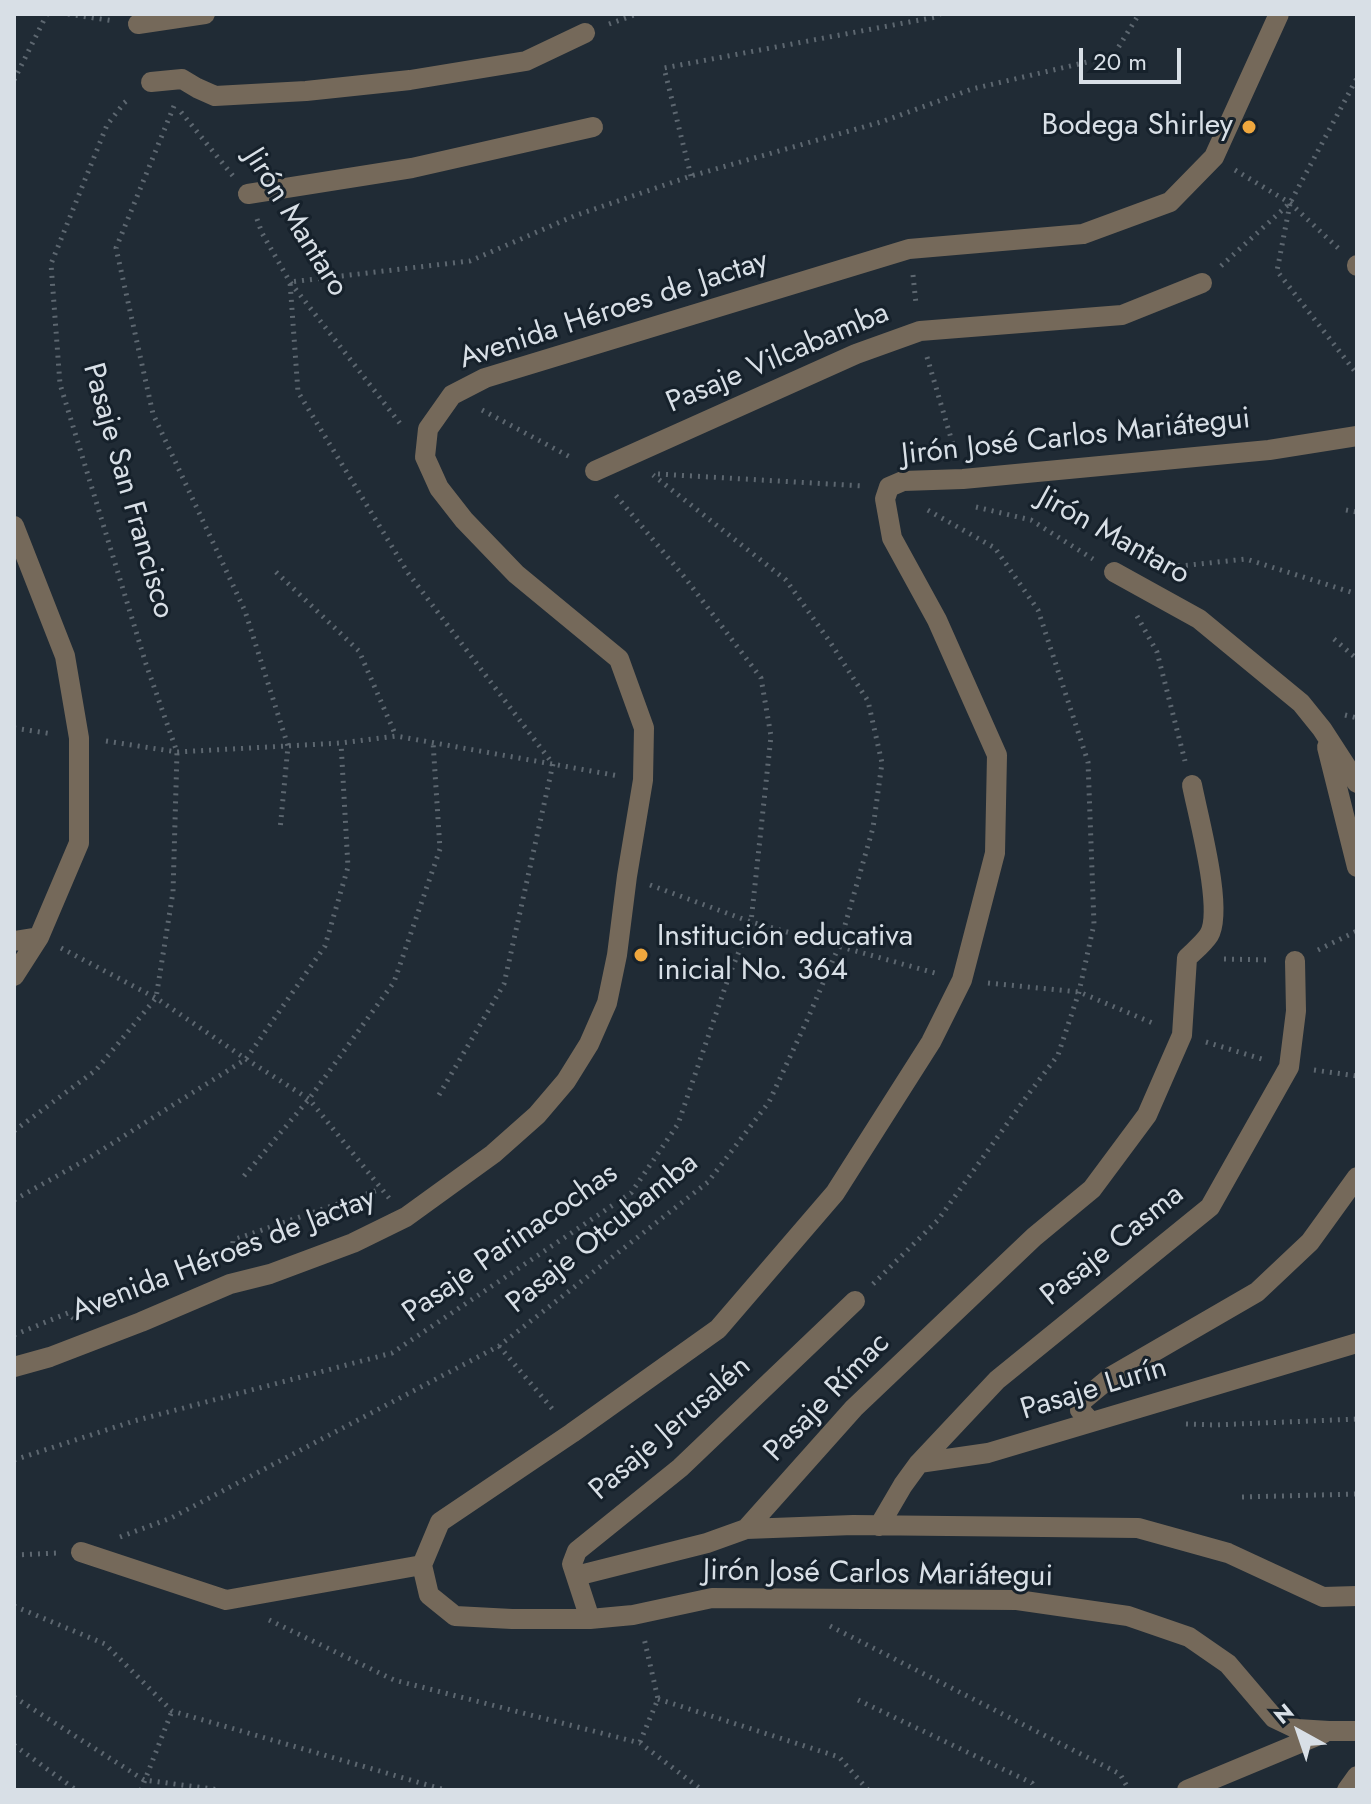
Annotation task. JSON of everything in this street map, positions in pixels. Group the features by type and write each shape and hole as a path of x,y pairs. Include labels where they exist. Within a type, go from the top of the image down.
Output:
{"street":[{"path":"138,24 205,14"},
{"name":"Avenida Héroes de Jactay","path":"14,1367 50,1357 230,1284 270,1274 353,1243 406,1217 493,1154 537,1115 566,1081 589,1044 607,1003 617,955 643,780 644,728 619,659 516,574 464,520 439,488 425,457 428,429 452,395 485,378 909,249 1083,234 1170,202 1214,157 1279,14"},
{"path":"151,82 182,79 215,96 306,91 410,80 526,61 585,33"},
{"path":"248,194 412,168 593,127"},
{"name":"Pasaje Vilcabamba","path":"595,471 856,354 920,331 1122,315 1202,283"},
{"name":"Jirón José Carlos Mariátegui","path":"1357,436 1269,450 963,479 903,481 889,487 885,499 892,538 937,620 997,755 995,853 962,980 931,1042 835,1193 718,1329 440,1522 422,1565 429,1595 455,1616 590,1619 633,1615 712,1598 1017,1600 1128,1616 1189,1637 1228,1664 1274,1718 1297,1729 1357,1731"},
{"path":"14,526 65,656 79,738 79,843 39,937 14,976"},
{"name":"Jirón Mantaro","path":"1114,572 1199,619 1301,703 1357,783"},
{"path":"1322,729 1357,867"},
{"name":"Pasaje Rímac","path":"746,1529 854,1408 1034,1237 1092,1189 1147,1115 1182,1035 1187,958 1210,934 1215,914 1192,785"},
{"path":"14,941 39,937"},
{"name":"Pasaje Casma","path":"919,1463 997,1380 1210,1207 1289,1067 1296,1011 1295,961"},
{"path":"1091,1422 1080,1410 1082,1401 1112,1376 1257,1292 1310,1242 1357,1177"},
{"name":"Pasaje Jerusalén","path":"576,1576 572,1564 577,1551 680,1468 855,1301"},
{"name":"Pasaje Lurín","path":"919,1463 988,1453 1357,1343"},
{"path":"879,1526 919,1463"},
{"path":"590,1619 576,1576 707,1543 746,1529 853,1525 1138,1528 1228,1553 1323,1597 1357,1596"},
{"path":"81,1552 226,1600 422,1565"},
{"path":"1187,1790 1329,1731"},
{"path":"1347,1790 1357,1776"}],"path":[{"path":"14,80 47,14"},
{"path":"68,14 138,24"},
{"path":"691,176 664,68 940,14"},
{"path":"439,1095 504,984 553,764 408,573 298,392 290,282 470,261 574,216 691,176 881,122 972,89 1113,56 1139,14"},
{"path":"1357,78 1290,203 1277,271 1357,374"},
{"name":"Jirón Mantaro","path":"151,82 175,105 248,194 262,233 290,282 425,457"},
{"name":"Pasaje San Francisco","path":"151,82 124,103 107,125 51,264 60,384 146,664 177,752 173,892 156,998"},
{"path":"175,105 116,248 153,414 245,611 288,746 280,830"},
{"path":"1214,157 1290,203 1357,265"},
{"path":"1202,283 1290,203"},
{"path":"909,249 920,331 963,479"},
{"path":"452,395 595,471"},
{"name":"Pasaje Parinacochas","path":"14,1460 134,1421 392,1353 631,1193 678,1124 751,922 771,736 761,678 686,579 595,471"},
{"name":"Pasaje Otcubamba","path":"14,1555 81,1552 171,1518 499,1346 708,1182 769,1102 839,946 873,828 882,763 868,701 786,580 652,474 889,487"},
{"name":"Jirón Mantaro","path":"974,507 1031,520 1114,572"},
{"path":"1346,510 1357,512"},
{"path":"276,572 359,651 396,736"},
{"path":"1334,639 1357,659"},
{"path":"14,728 177,752 341,743 396,736 643,780"},
{"path":"244,1176 309,1099 394,982 440,849 433,742"},
{"path":"14,1200 89,1158 246,1059 325,946 329,933 348,867 341,743"},
{"path":"39,937 156,998 309,1099 406,1217"},
{"path":"14,1131 96,1070 156,998"},
{"path":"230,1284 233,1240 381,1189"},
{"path":"499,1346 572,1433"},
{"path":"1184,1424 1357,1419"},
{"path":"1242,1497 1357,1494"},
{"path":"14,1606 105,1644 172,1711 445,1790"},
{"path":"633,1615 645,1641 658,1699 640,1743"},
{"path":"268,1620 394,1680 640,1743 702,1790"},
{"path":"829,1626 1120,1774 1129,1790"},
{"path":"14,1697 144,1780 220,1790"},
{"path":"658,1699 839,1757 868,1790"},
{"path":"858,1700 1032,1783 1036,1790"},
{"path":"141,1790 172,1711"},
{"path":"14,1745 76,1790"}],"place":[{"name":"Bodega Shirley","path":"1249,127"},
{"name":"Institución educativa inicial No. 364","path":"641,955"}]}
